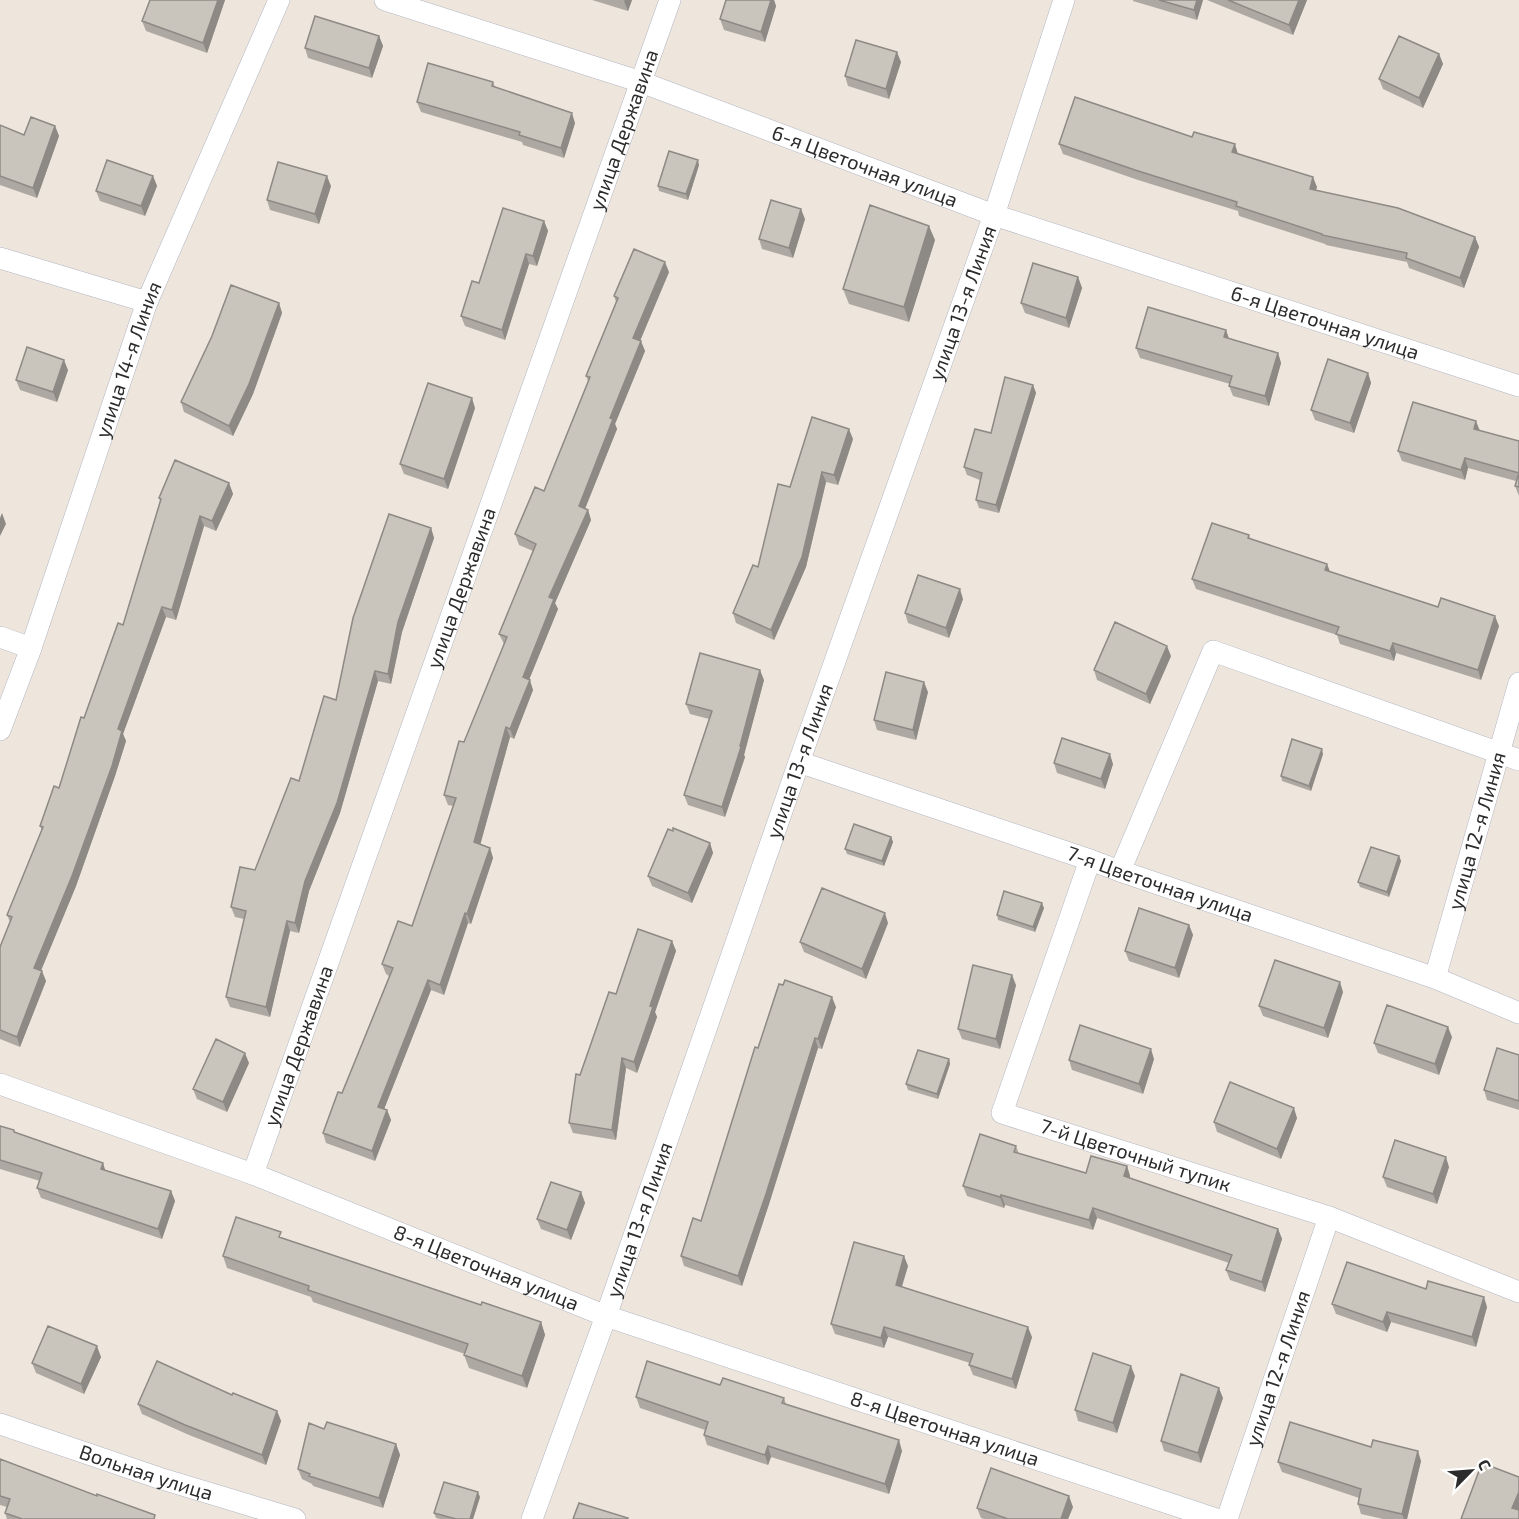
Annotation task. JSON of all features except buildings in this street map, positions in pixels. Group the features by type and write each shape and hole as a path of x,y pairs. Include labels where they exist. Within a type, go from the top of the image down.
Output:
{"lane":[{"name":"улица 14-я Линия","path":"0,730 31,648 147,302 279,0"},
{"name":"6-я Цветочная улица","path":"385,0 641,82 994,215 1519,386"},
{"name":"улица Державина","path":"253,1174 670,0"},
{"name":"улица 13-я Линия","path":"532,1519 606,1316 799,762 994,215 1064,0"},
{"path":"0,258 147,302"},
{"path":"0,637 31,648"},
{"path":"1120,871 1213,651 1519,760"},
{"name":"улица 12-я Линия","path":"1435,978 1519,683"},
{"name":"7-я Цветочная улица","path":"799,762 1435,978 1519,1013"},
{"name":"7-й Цветочный тупик","path":"1090,860 1002,1113 1329,1217 1519,1292"},
{"name":"8-я Цветочная улица","path":"0,1084 253,1174 606,1316 1216,1519"},
{"name":"улица 12-я Линия","path":"1227,1519 1329,1217"},
{"name":"Вольная улица","path":"0,1424 159,1478 295,1519"}]}
